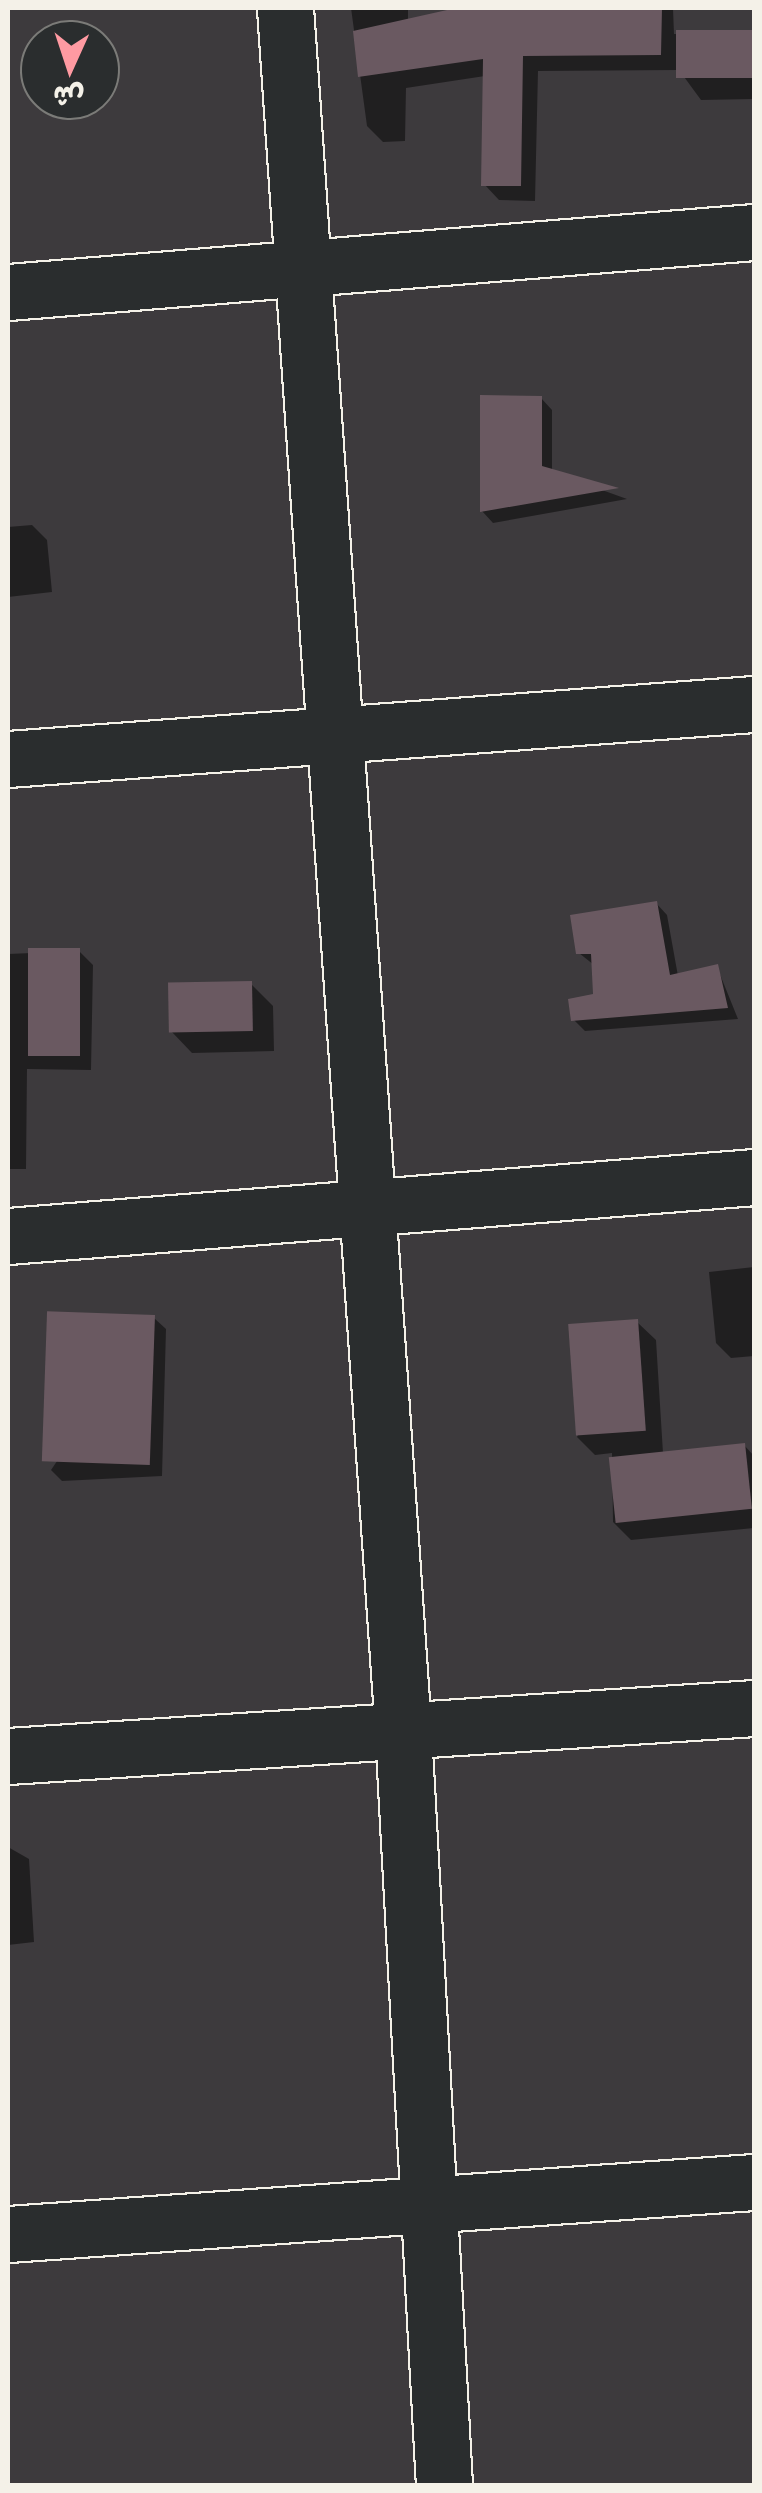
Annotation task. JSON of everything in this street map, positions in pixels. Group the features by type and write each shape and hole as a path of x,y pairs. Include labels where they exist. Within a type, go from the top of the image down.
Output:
{"street":[{"path":"285,8 403,1731 444,2486"},
{"path":"8,292 754,232"},
{"path":"8,759 754,704"},
{"path":"8,1236 369,1212 754,1177"},
{"path":"8,1756 754,1708"},
{"path":"8,2234 754,2182"}],"building":[{"path":"456,8 662,8 661,55 523,56 521,186 481,186 483,59 358,77 353,31"},
{"path":"676,30 754,30 754,78 676,78"},
{"path":"480,395 542,396 542,466 619,488 480,512"},
{"path":"657,901 670,975 718,964 728,1008 571,1021 568,999 593,994 591,954 576,954 570,915"},
{"path":"28,948 80,948 80,1056 28,1056"},
{"path":"252,981 253,1031 169,1032 168,982"},
{"path":"47,1311 155,1315 150,1465 42,1461"},
{"path":"638,1319 646,1431 576,1436 568,1324"},
{"path":"745,1443 752,1509 616,1523 609,1457"}]}
